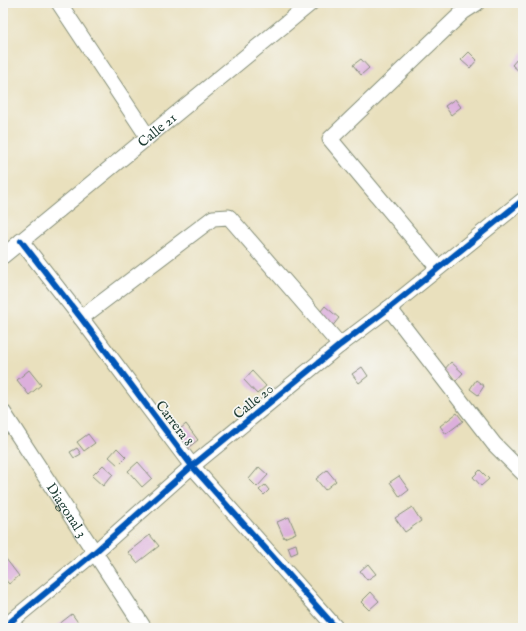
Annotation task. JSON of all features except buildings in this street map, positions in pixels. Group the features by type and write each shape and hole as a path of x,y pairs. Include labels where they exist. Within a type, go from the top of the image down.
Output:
{"street":[{"path":"59,3 148,137"},
{"path":"438,268 330,139 463,12 477,3"},
{"name":"Calle 21","path":"3,256 307,4"},
{"name":"Calle 20","path":"3,628 94,553 192,466 340,345 390,308 523,200"},
{"path":"81,318 213,218 229,218 340,345"},
{"name":"Carrera 8","path":"21,241 192,466 336,628"},
{"path":"390,308 494,444 523,473"},
{"name":"Diagonal 3","path":"3,412 144,628"}],"cycle path":[{"path":"3,628 94,553 192,466 340,345 389,308 523,200"},
{"path":"21,241 192,466 336,628"}]}
